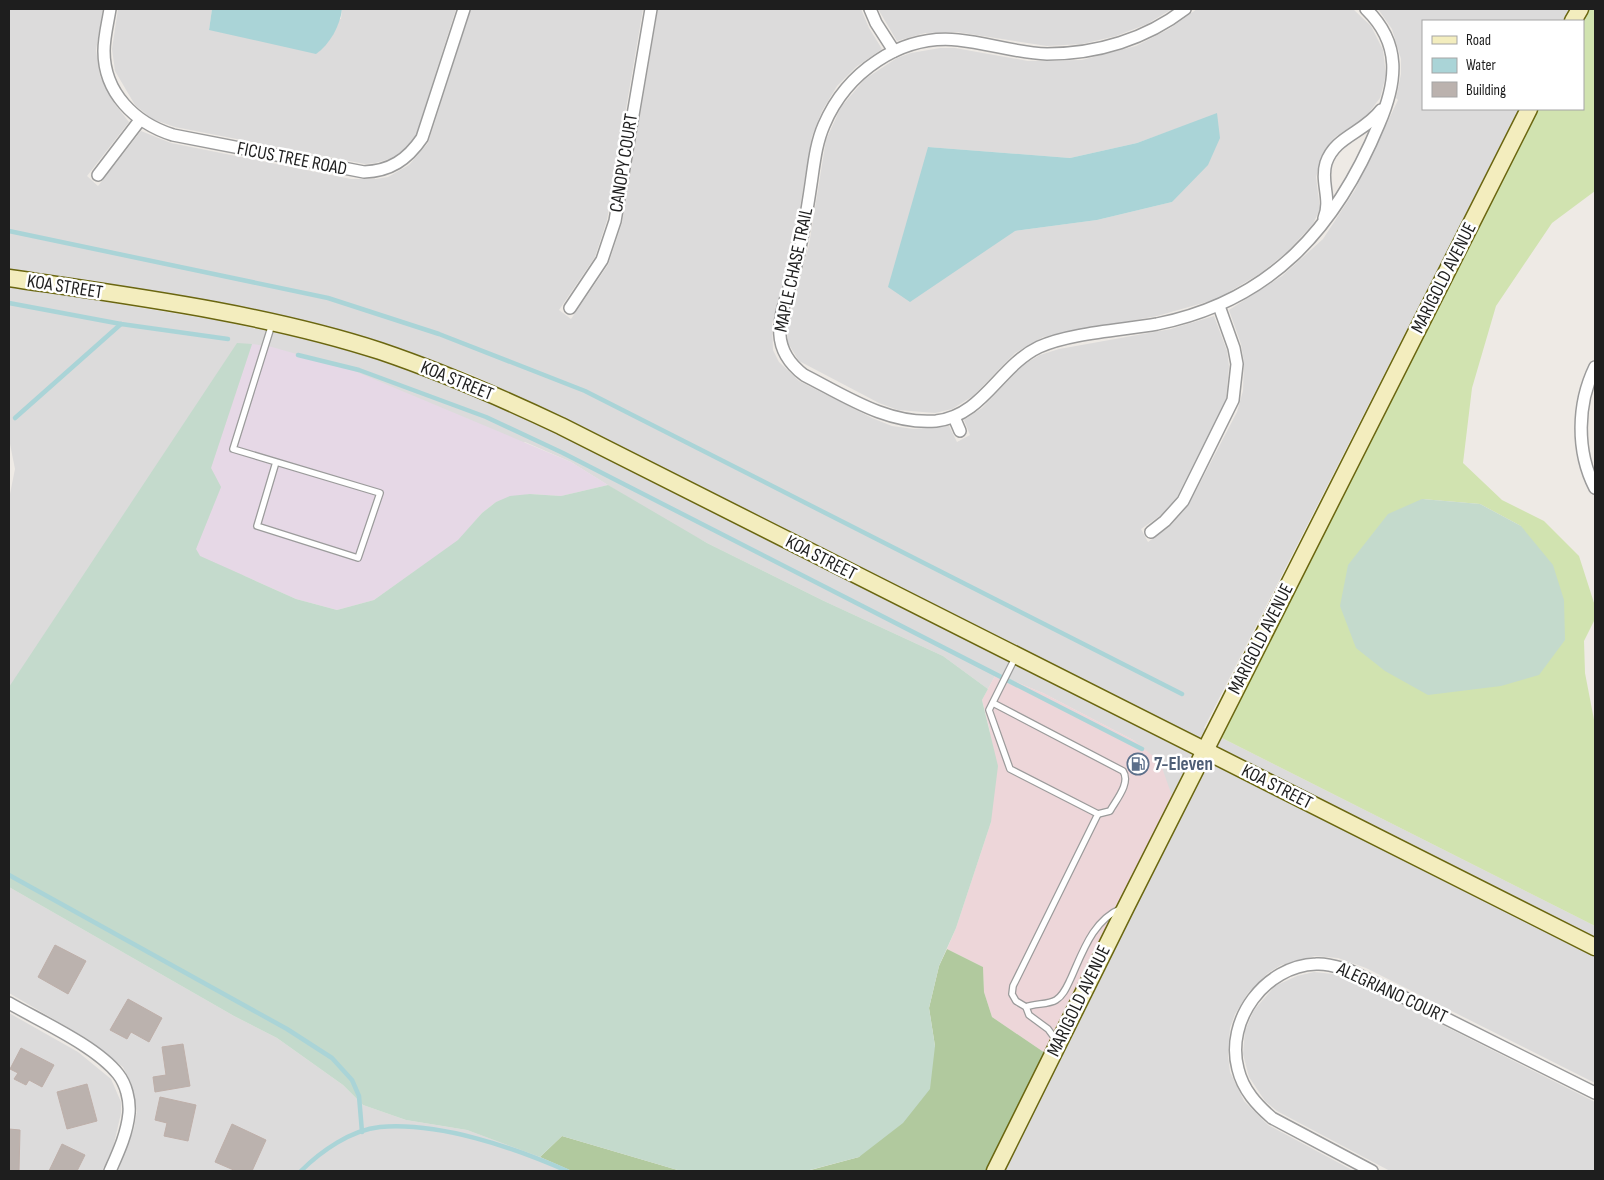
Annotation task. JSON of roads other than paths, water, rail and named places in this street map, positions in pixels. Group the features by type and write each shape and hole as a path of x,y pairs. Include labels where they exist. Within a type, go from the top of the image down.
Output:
{"main road":[{"name":"MARIGOLD AVENUE","path":"995,1171 1126,907 1528,110"},
{"name":"KOA STREET","path":"9,278 218,312 272,324 378,350 467,382 562,426 1595,947"}],"street":[{"name":"FICUS TREE ROAD","path":"110,9 104,50 107,74 120,98 140,120 172,135 364,172 386,169 406,158 422,138 464,9"},
{"name":"CANOPY COURT","path":"570,308 602,260 615,221 651,9"},
{"path":"870,9 876,23 894,51"},
{"name":"MAPLE CHASE TRAIL","path":"1185,9 1134,38 1082,52 1029,52 948,40 917,43 894,51 871,64 851,82 834,103 823,127 817,148 802,244 779,325 780,346 793,367 804,375 876,411 896,418 914,421 935,421 954,417 977,403 1019,359 1045,345 1157,324 1219,306 1278,270 1320,228 1348,187 1377,128 1387,102 1394,75 1393,60 1385,34 1366,9"},
{"path":"1320,228 1327,210 1324,177 1330,156 1340,142 1372,122 1387,102"},
{"path":"98,175 140,120"},
{"path":"1151,532 1165,522 1183,501 1233,400 1237,364 1234,348 1219,306"},
{"path":"1595,367 1589,382 1581,418 1585,460 1595,488"},
{"path":"954,417 960,432"},
{"name":"ALEGRIANO COURT","path":"1372,1171 1272,1118 1259,1107 1242,1082 1236,1056 1241,1018 1262,988 1283,973 1314,964 1325,964 1349,970 1595,1093"},
{"path":"9,1003 82,1045 118,1074 128,1100 129,1112 122,1142 110,1171"}],"lane":[{"path":"272,324 233,449 380,493 358,558 257,526 276,462"},
{"path":"993,703 1123,771 1126,775 1125,783 1110,811 1098,814 1010,769 989,710 1016,656"},
{"path":"1058,1044 1048,1029 1029,1015 1026,1007 1016,1001 1012,994 1013,986 1098,814"},
{"path":"1026,1007 1036,1003 1052,1002 1063,994 1097,924 1109,914 1126,907"}],"water":[{"path":"212,9 342,9 334,34 316,54 209,30"},
{"path":"1217,113 1220,138 1208,165 1172,202 1097,220 1015,231 910,302 888,287 928,147 1070,158 1137,143"}],"waterway":[{"path":"9,231 328,298 439,334 585,391 1182,694"},
{"path":"9,303 121,324 228,339"},
{"path":"15,418 121,324"},
{"path":"298,355 359,370 486,417 563,453 1142,749"},
{"path":"9,875 287,1029 332,1058 352,1080 359,1096 362,1132"},
{"path":"301,1171 327,1149 358,1132 380,1127 403,1126 427,1128 475,1138 523,1153 567,1171"}],"place":[{"name":"7-Eleven","path":"1138,764"}]}
